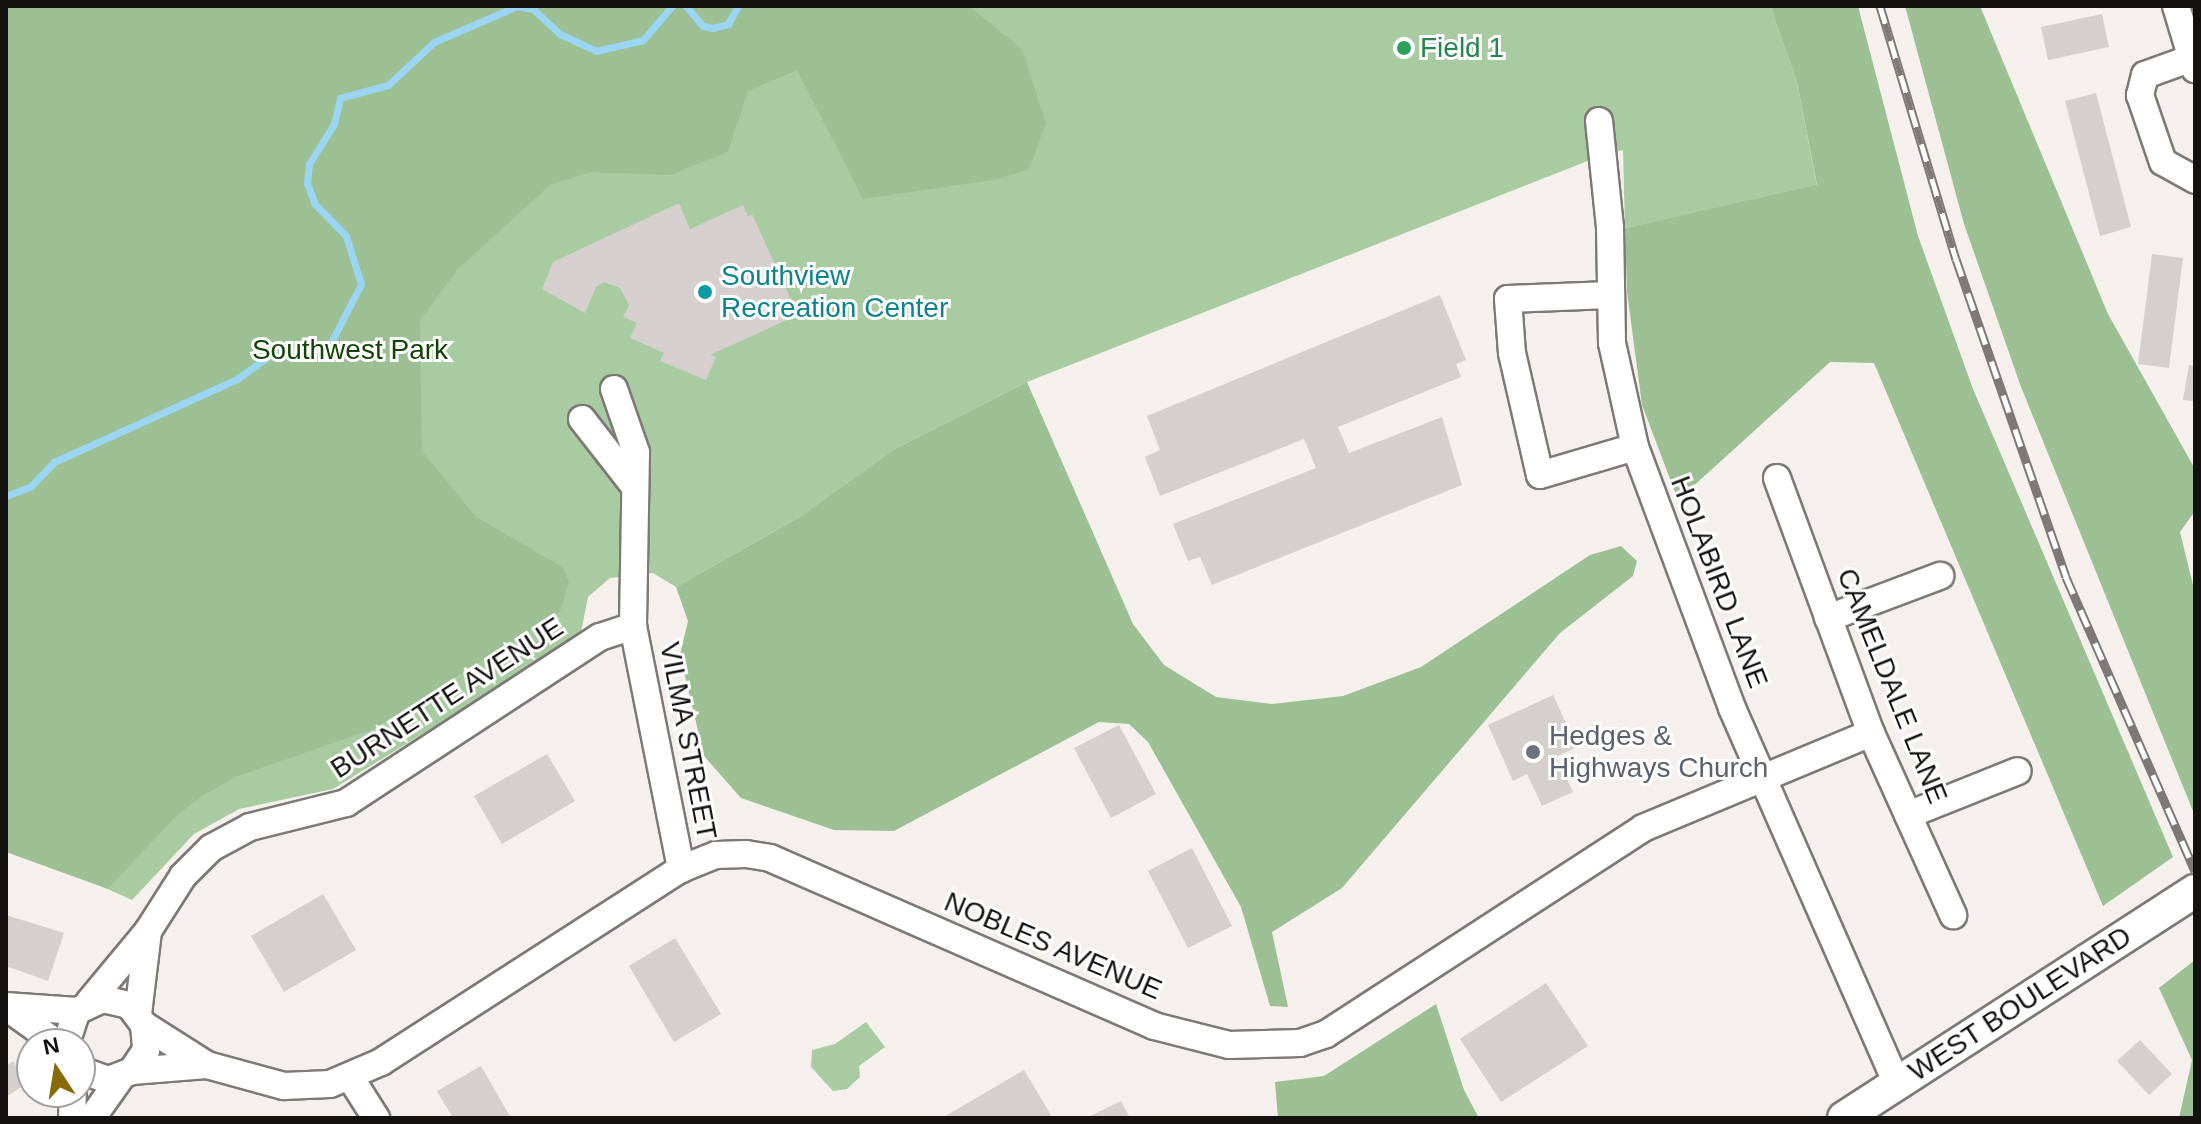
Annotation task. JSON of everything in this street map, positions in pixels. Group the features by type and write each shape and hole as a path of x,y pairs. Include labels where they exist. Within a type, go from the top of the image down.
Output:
{"main road":[{"name":"WEST BOULEVARD","path":"1844,1118 2195,891"}],"street":[{"path":"2176,6 2193,63 2145,75 2140,95 2163,162 2195,180"},
{"name":"HOLABIRD LANE","path":"1599,121 1606,171 1612,343 1635,447 1658,520 1763,780 1897,1083"},
{"path":"1610,295 1508,299 1512,353 1540,475 1635,447"},
{"name":"VILMA STREET","path":"614,389 636,452 633,626 681,869"},
{"path":"582,419 635,487"},
{"name":"CAMELDALE LANE","path":"1777,478 1871,733 1953,915"},
{"path":"1828,618 1940,576"},
{"name":"BURNETTE AVENUE","path":"83,1006 148,931 183,876 211,848 250,827 346,803 600,637 633,626"},
{"name":"NOBLES AVENUE","path":"83,1006 117,1000 207,1065 284,1086 306,1088 350,1077 681,869 716,855 770,858 1154,1026 1229,1045 1270,1047 1326,1034 1625,838 1871,733"},
{"path":"1908,815 2018,771"},
{"name":"BURNETTE AVENUE","path":"126,1074 146,1050 141,1019 148,931"},
{"path":"6,1007 83,1006 73,1028"},
{"path":"6,1007 36,1028"},
{"name":"NOBLES AVENUE","path":"96,1079 207,1065"},
{"path":"92,1118 126,1074"},
{"path":"350,1077 376,1118"}],"green space":[{"name":"Southwest Park","path":"6,6 1770,6 1797,82 1817,186 1625,228 1623,150 1608,153 1027,382 893,450 798,518 676,587 653,573 610,578 588,597 580,637 333,789 239,809 194,834 132,900 6,843"},
{"path":"6,6 969,6 1022,49 1046,123 1029,169 999,179 863,199 797,70 748,91 728,152 670,175 590,172 550,185 458,269 420,320 422,451 476,517 562,567 569,581 560,612 373,729 235,777 204,795 177,815 108,889 6,852"},
{"path":"1770,6 1858,6 1918,236 1973,389 2173,857 2103,906 1874,363 1830,362 1678,500 1642,405 1627,292 1625,228 1817,185 1797,82"},
{"path":"1905,6 1980,6 2108,314 2195,469 2195,511 2180,532 2195,593 2195,816 2021,387 1964,224"},
{"path":"1027,382 1133,624 1164,665 1216,697 1272,704 1343,696 1421,667 1590,555 1621,546 1637,561 1633,576 1560,633 1342,888 1272,932 1288,1007 1270,1006 1241,907 1148,742 1129,724 1099,722 894,831 834,830 741,798 704,756 680,655 688,621 676,587 798,518 893,450"},
{"path":"2195,960 2195,1118 2179,1118 2192,1060 2159,988"},
{"path":"1436,1004 1464,1090 1479,1118 1278,1118 1275,1082 1324,1076"},
{"path":"866,1022 885,1047 859,1066 860,1077 847,1089 833,1091 811,1067 812,1050 835,1044"}],"building":[{"path":"2102,14 2109,47 2048,60 2041,27"},
{"path":"2096,93 2131,227 2100,236 2065,101"},
{"name":"Southview Recreation Center","path":"679,203 690,229 743,205 748,216 752,214 798,315 710,355 716,357 706,380 660,361 664,353 630,338 637,323 623,317 629,305 620,288 604,282 596,287 585,313 542,289 553,262"},
{"path":"2152,254 2183,258 2169,368 2138,364"},
{"path":"1440,295 1466,360 1456,364 1461,377 1338,427 1349,453 1442,417 1462,485 1212,585 1200,557 1188,561 1173,524 1316,468 1304,439 1160,496 1145,457 1160,450 1147,416"},
{"path":"2189,365 2195,366 2195,401 2183,400"},
{"name":"Hedges & Highways Church","path":"1553,695 1577,747 1556,757 1573,792 1542,806 1527,774 1513,781 1488,725"},
{"path":"1119,725 1156,794 1111,818 1074,748"},
{"path":"547,754 575,801 502,844 474,796"},
{"path":"1192,848 1232,926 1188,948 1148,871"},
{"path":"323,894 356,950 284,992 251,936"},
{"path":"6,915 64,933 48,981 6,966"},
{"path":"675,938 721,1014 674,1042 629,966"},
{"path":"1546,983 1588,1046 1501,1102 1460,1039"},
{"path":"2140,1040 2172,1074 2149,1095 2117,1061"},
{"path":"13,1061 16,1066 16,1090 6,1097 6,1066"},
{"path":"481,1066 511,1118 453,1118 437,1091"},
{"path":"1024,1070 1051,1115 1047,1118 942,1118"},
{"path":"1121,1101 1130,1118 1086,1118"}],"waterway":[{"path":"6,496 30,487 54,462 237,379 273,353 327,350 361,284 346,236 315,204 307,183 309,164 334,124 340,98 388,85 434,42 517,6 533,9 560,34 596,51 643,40 672,6"},
{"path":"686,6 703,26 713,28 728,24 738,6"}],"railway":[{"path":"1880,6 1956,259 2066,577 2195,871"}],"place":[{"name":"Field 1","path":"1404,48"},
{"name":"Southview Recreation Center","path":"705,292"},
{"name":"Hedges & Highways Church","path":"1533,752"}]}
